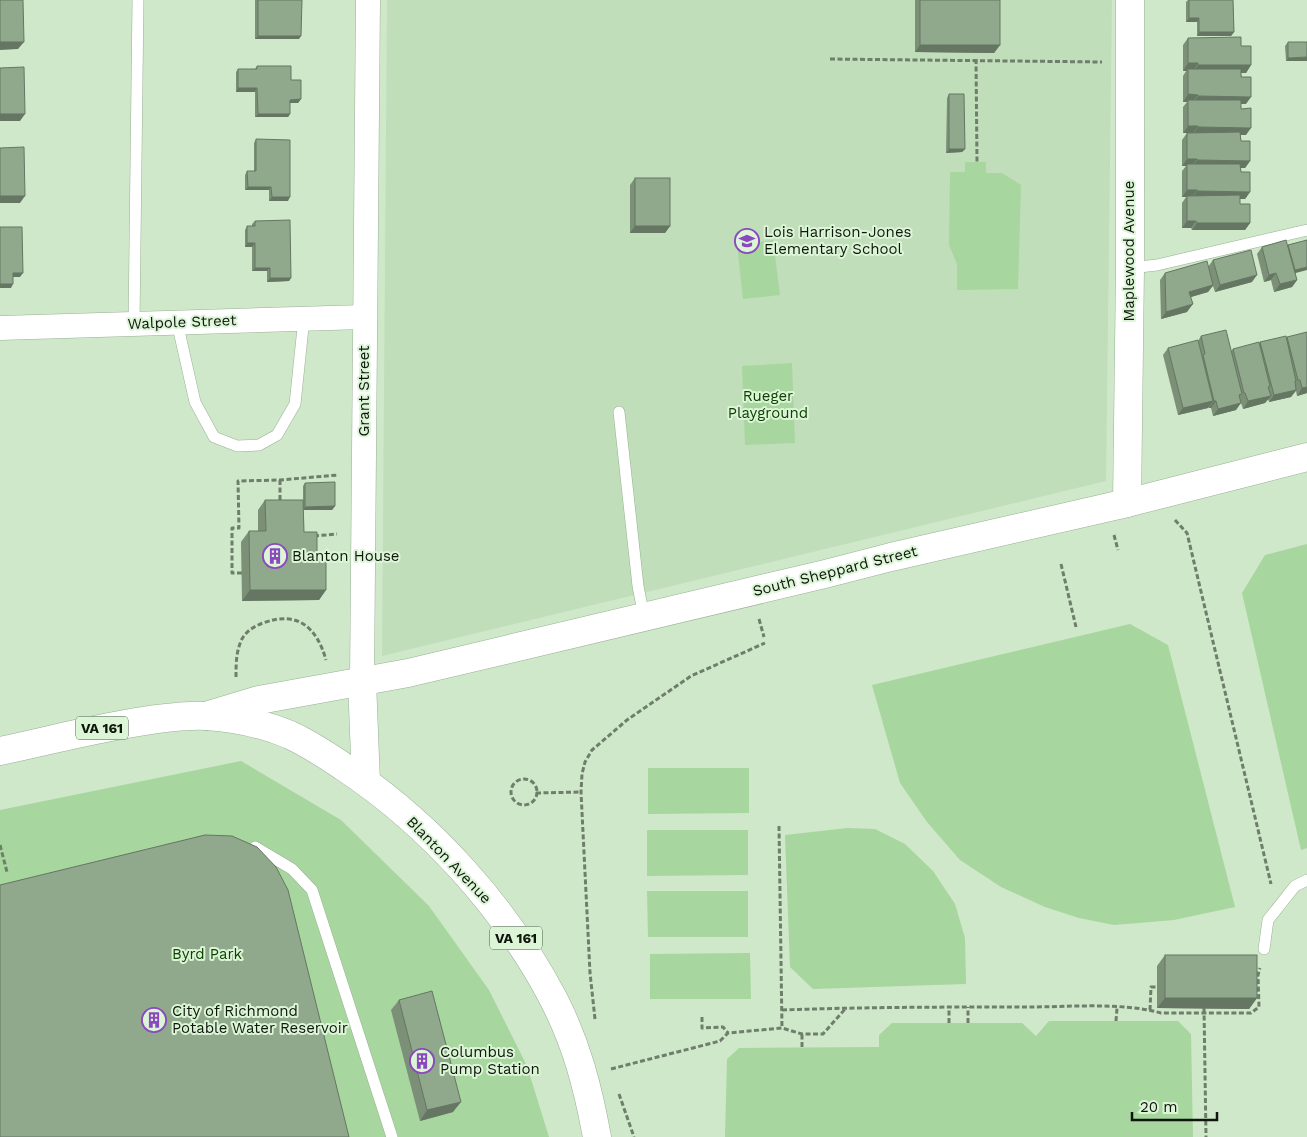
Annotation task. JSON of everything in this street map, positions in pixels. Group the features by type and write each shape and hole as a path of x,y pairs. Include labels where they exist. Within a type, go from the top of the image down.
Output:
{"street":[{"name":"Grant Street","path":"366,782 362,681 368,0"},
{"name":"Maplewood Avenue","path":"1126,503 1130,268 1130,0"},
{"name":"Walpole Street","path":"0,328 364,317"},
{"name":"South Sheppard Street","path":"362,681 408,673 891,557 1126,503 1307,457"},
{"name":"Blanton Avenue","path":"206,716 259,700 362,681"},
{"name":"Blanton Avenue","path":"0,751 135,722 206,716 265,726 290,735 315,748 366,782 406,814 459,866 494,906 523,948 554,1000 574,1046 586,1082 597,1137"}],"lane":[{"path":"134,324 138,0"},
{"path":"1130,268 1157,265 1307,230"},
{"path":"176,322 195,402 214,437 237,446 259,444 277,435 295,404 304,318"},
{"path":"619,412 638,586 644,617"},
{"path":"271,871 251,846 292,869 312,890 392,1137"},
{"path":"1264,949 1268,920 1295,886 1307,880"}],"path":[{"path":"830,59 1102,62"},
{"path":"976,60 977,162"},
{"path":"242,573 232,573 232,528 239,528 238,481 280,480 338,475"},
{"path":"280,480 280,510"},
{"path":"1169,513 1187,533 1277,909"},
{"path":"1112,527 1118,550"},
{"path":"312,536 337,534"},
{"path":"1061,564 1076,627"},
{"path":"757,614 764,637"},
{"path":"236,677 236,653 243,637 254,627 270,620 288,618 302,623 313,631 322,644 326,661"},
{"path":"595,1020 590,973 581,792 585,762 592,750 627,720 691,676 765,643"},
{"path":"524,779 534,785 536,793 536,797 530,803 522,804 514,800 512,788 516,782 524,779"},
{"path":"536,793 581,792"},
{"path":"778,826 782,1028"},
{"path":"0,845 7,872"},
{"path":"782,1010 949,1007 1117,1008 1150,1010 1161,1013 1251,1014 1259,1007 1258,975 1264,949"},
{"path":"1150,1010 1151,987 1157,987"},
{"path":"949,1007 949,1023"},
{"path":"968,1007 968,1023"},
{"path":"610,1069 720,1041 728,1033 782,1028 802,1034 823,1034 846,1008"},
{"path":"1116,1021 1117,1008"},
{"path":"1204,1008 1206,1137"},
{"path":"702,1017 702,1028 723,1027 728,1033"},
{"path":"802,1034 802,1047"},
{"path":"607,1061 613,1077"},
{"path":"616,1086 634,1137"}],"shaded area":[{"name":"Lois Harrison-Jones Elementary School","path":"387,0 1112,0 1106,481 382,656"}],"green space":[{"path":"965,162 986,162 986,173 1002,173 1021,185 1018,289 957,290 957,264 949,245 950,172 965,172"},
{"path":"773,240 780,295 743,299 737,245"},
{"name":"Rueger Playground","path":"792,363 795,443 745,445 742,366"},
{"path":"1307,544 1307,848 1301,850 1242,593 1265,555"},
{"path":"1130,624 1168,645 1235,907 1174,920 1114,925 1079,918 1045,907 1001,887 960,860 927,822 900,783 872,685"},
{"name":"Byrd Park","path":"241,761 341,820 429,906 489,990 527,1066 549,1137 0,1137 0,810"},
{"path":"648,768 749,768 749,813 648,814"},
{"path":"847,828 875,829 905,844 933,871 955,904 965,938 966,984 813,989 790,967 785,835"},
{"path":"647,830 748,830 748,875 647,876"},
{"path":"647,891 748,891 748,937 648,937"},
{"path":"750,953 751,999 650,999 650,954"},
{"path":"1049,1021 1178,1021 1191,1034 1193,1137 725,1137 727,1059 739,1048 879,1047 879,1035 892,1023 1022,1023 1036,1036"}],"building":[{"path":"0,0 23,0 24,42 0,42"},
{"path":"258,0 302,0 301,36 258,36"},
{"path":"920,0 1000,0 1000,45 920,45"},
{"path":"1189,0 1233,0 1234,32 1199,32 1199,18 1189,18"},
{"path":"1241,37 1241,46 1251,46 1251,65 1198,65 1198,63 1188,63 1188,38"},
{"path":"1288,42 1307,42 1307,57 1288,58"},
{"path":"257,66 291,66 291,80 301,80 301,99 290,100 290,114 258,114 257,88 238,88 238,69 257,69"},
{"path":"24,67 25,114 0,114 0,68"},
{"path":"1188,69 1241,69 1241,77 1251,77 1251,97 1198,96 1188,94"},
{"path":"949,94 964,94 965,149 949,149"},
{"path":"1188,100 1241,100 1241,109 1251,108 1251,128 1188,126"},
{"path":"1240,132 1241,141 1250,141 1250,161 1187,159 1187,133"},
{"path":"256,139 290,140 290,197 272,197 271,187 248,187 247,171 256,171"},
{"path":"24,147 25,196 0,196 0,148"},
{"path":"1187,164 1240,164 1241,172 1250,172 1250,192 1187,190"},
{"path":"635,178 670,178 670,226 635,226"},
{"path":"1240,195 1240,204 1250,204 1250,223 1197,223 1196,221 1187,221 1187,196"},
{"path":"290,220 291,278 270,278 270,268 255,268 255,243 247,243 247,226 255,226 255,221"},
{"path":"0,227 22,227 23,273 13,273 13,284 0,284"},
{"path":"1286,240 1297,280 1280,284 1276,273 1269,275 1262,247"},
{"path":"1307,240 1307,267 1295,270 1288,245"},
{"path":"1251,250 1257,275 1220,285 1213,260"},
{"path":"1207,261 1213,285 1189,292 1193,304 1166,312 1165,273"},
{"path":"1226,330 1242,394 1239,395 1241,403 1218,409 1216,401 1214,401 1203,355 1205,354 1201,336"},
{"path":"1307,332 1307,387 1302,388 1300,380 1298,380 1287,337"},
{"path":"1286,336 1296,381 1296,390 1274,395 1260,342"},
{"path":"1198,340 1213,401 1183,408 1168,348"},
{"path":"1259,342 1271,396 1248,401 1244,393 1233,349"},
{"path":"335,482 335,506 305,507 305,483"},
{"name":"Blanton House","path":"265,500 303,500 304,532 317,532 317,559 326,559 326,590 250,590 249,531 266,531"},
{"name":"City of Richmond Potable Water Reservoir","path":"205,835 232,836 257,847 276,867 288,890 349,1137 0,1137 0,885"},
{"path":"1165,955 1257,955 1257,998 1165,998"},
{"name":"Columbus Pump Station","path":"432,991 461,1102 427,1110 399,1000"}],"place":[{"name":"Lois Harrison-Jones Elementary School","path":"747,241"},
{"name":"Blanton House","path":"275,556"},
{"name":"City of Richmond Potable Water Reservoir","path":"154,1020"},
{"name":"Columbus Pump Station","path":"422,1061"}]}
